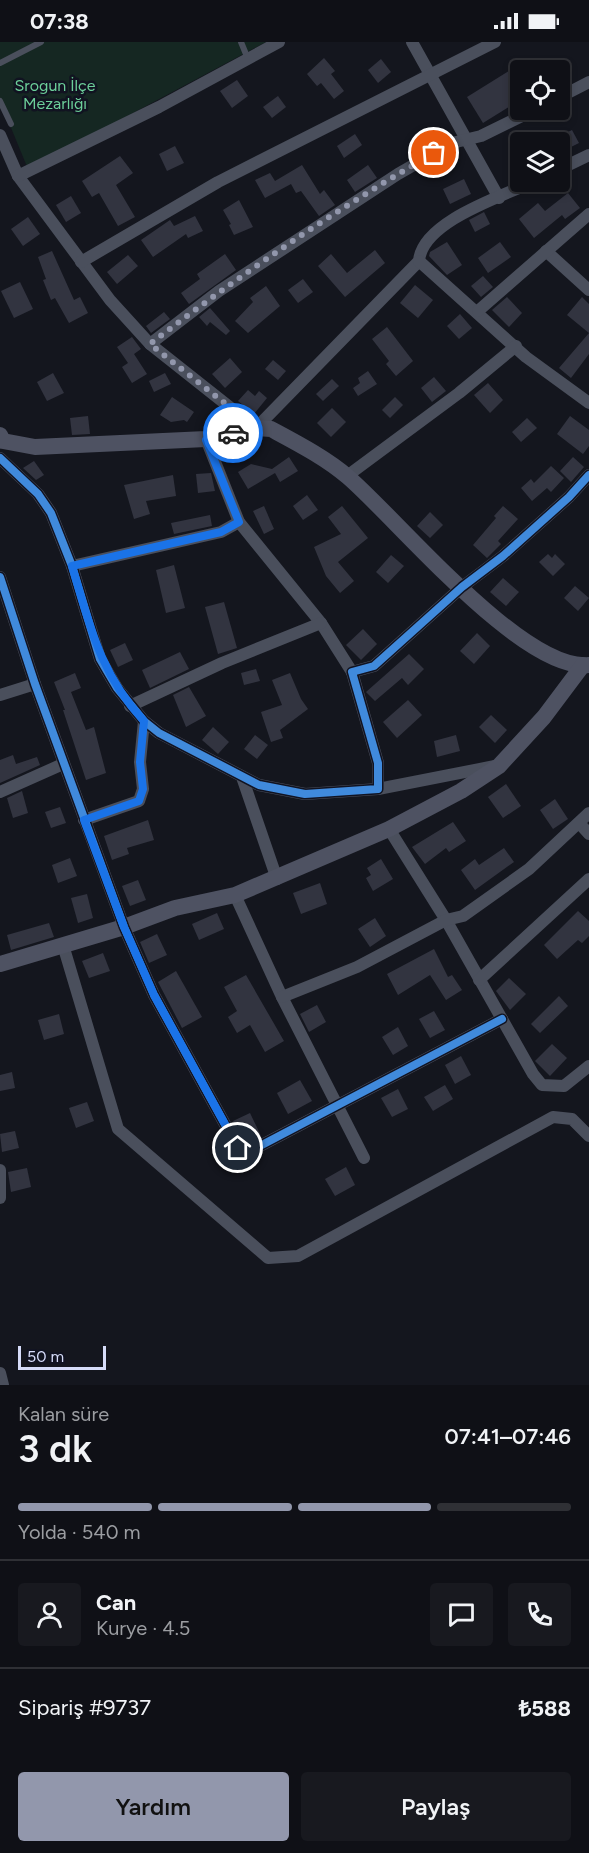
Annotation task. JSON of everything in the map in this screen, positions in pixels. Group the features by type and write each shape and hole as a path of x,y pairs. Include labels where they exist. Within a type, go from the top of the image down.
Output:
{"street":[{"path":"18,176 159,107 279,42"},
{"path":"412,42 499,198"},
{"path":"81,262 218,182 495,42"},
{"path":"570,92 589,82"},
{"path":"150,344 219,291 293,240 452,142 481,136 514,120"},
{"path":"0,135 18,176 110,300 150,344 256,428"},
{"path":"570,165 588,157"},
{"path":"256,428 419,261 420,249 427,238 453,219 511,192"},
{"path":"477,311 589,214"},
{"path":"546,250 589,290"},
{"path":"419,261 526,357 589,403"},
{"path":"347,476 459,393 516,346"},
{"path":"0,964 124,927 175,908 235,895 277,879 389,829 461,791 499,766 544,717 586,665 548,655 515,635 347,476 271,429 256,428 206,440 35,447 1,445"},
{"path":"206,440 239,522 321,623 352,672 378,763 378,789"},
{"path":"1,445 51,513 72,566 100,659 130,706 144,721 159,732 259,785 305,794 378,789 499,766"},
{"path":"352,672 374,666 462,587 519,541 589,475"},
{"path":"72,566 221,532 239,522"},
{"path":"0,577 63,764 124,927 154,995 238,1148 247,1150 258,1147 337,1103 502,1019"},
{"path":"130,706 222,663 321,623"},
{"path":"0,695 35,684"},
{"path":"84,820 139,801 143,789 140,762 144,721"},
{"path":"0,792 63,764"},
{"path":"242,777 277,879"},
{"path":"282,998 357,967 446,920 463,916 520,875 589,813"},
{"path":"579,823 589,834"},
{"path":"389,829 446,920 533,1074 542,1084 564,1086 589,1066"},
{"path":"479,980 589,879"},
{"path":"235,895 282,998 364,1158"},
{"path":"63,945 118,1129 268,1258 298,1256 552,1117 572,1119 589,1136"},
{"path":"0,1170 0,1198"},
{"path":"0,1373 3,1385"}],"lane":[{"path":"0,63 40,42"},
{"path":"241,42 248,59"},
{"path":"0,101 11,124"}],"green space":[{"name":"Srogun İlçe Mezarlığı","path":"0,42 266,42 28,169 0,101"}],"building":[{"path":"324,58 335,71 331,74 344,91 334,99 321,83 317,86 307,74"},
{"path":"381,59 391,72 378,83 368,70"},
{"path":"510,70 510,106 483,123 467,97"},
{"path":"237,80 248,96 232,108 220,91"},
{"path":"278,96 286,107 272,118 263,107"},
{"path":"572,130 579,143 570,148 570,132 568,132"},
{"path":"355,134 362,145 344,158 337,146"},
{"path":"175,146 184,163 167,171 159,154"},
{"path":"120,156 133,173 116,185 135,217 118,226 99,193 92,197 82,181"},
{"path":"302,165 320,194 324,190 335,205 319,216 301,191 296,193 291,184 265,198 255,180 270,173 275,181"},
{"path":"368,165 377,178 355,192 347,180"},
{"path":"464,179 471,194 450,204 443,189"},
{"path":"568,193 580,208 565,219 562,215 534,238 519,219 538,203 545,211"},
{"path":"71,196 81,213 66,222 56,205"},
{"path":"239,200 253,227 234,235 223,210"},
{"path":"484,212 490,224 475,232 469,220"},
{"path":"195,216 203,231 188,238 186,234 153,257 141,240 170,220 174,226"},
{"path":"28,217 40,234 23,246 11,229"},
{"path":"447,242 462,265 447,275 429,256 430,252"},
{"path":"500,242 511,257 488,273 478,258"},
{"path":"375,250 385,263 345,297 318,266 331,254 347,273"},
{"path":"52,251 74,300 80,297 88,313 69,323 55,298 51,300 43,280 46,279 38,257"},
{"path":"225,254 236,270 189,304 181,293 200,279 197,274"},
{"path":"128,255 138,266 117,284 107,272"},
{"path":"483,276 493,287 481,297 471,286"},
{"path":"303,279 313,292 298,303 288,290"},
{"path":"20,282 33,309 14,318 1,291"},
{"path":"415,285 433,300 418,318 400,303"},
{"path":"266,286 280,306 248,333 235,321 253,302 250,298"},
{"path":"507,297 522,313 509,327 492,310"},
{"path":"582,297 589,304 589,333 567,315"},
{"path":"210,308 230,331 226,335 210,322 207,326 199,317"},
{"path":"164,312 170,319 151,333 146,326"},
{"path":"460,314 472,328 459,339 447,326"},
{"path":"387,327 413,361 396,376 386,364 389,361 372,339"},
{"path":"589,333 589,354 571,378 559,368"},
{"path":"132,337 141,349 134,354 147,374 132,383 122,367 128,363 117,347"},
{"path":"230,358 242,372 225,388 212,374"},
{"path":"273,360 286,371 278,380 265,369"},
{"path":"368,371 377,384 358,396 353,388 360,383 358,378"},
{"path":"53,373 64,393 47,401 37,382"},
{"path":"165,373 171,384 154,392 149,381"},
{"path":"434,377 446,391 432,402 421,388"},
{"path":"332,379 339,386 323,401 316,394"},
{"path":"488,383 503,400 490,413 474,395"},
{"path":"248,390 255,396 259,391 267,398 254,414 238,401"},
{"path":"172,397 194,412 187,422 184,420 171,422 160,415"},
{"path":"395,397 403,405 390,418 382,410"},
{"path":"332,408 346,422 331,437 317,423"},
{"path":"88,416 90,434 72,435 70,418"},
{"path":"570,416 589,430 589,446 583,454 557,434"},
{"path":"527,418 537,428 521,442 512,432"},
{"path":"289,457 298,471 280,482 275,473 248,489 238,472 251,464 272,469"},
{"path":"573,457 584,467 571,482 560,471"},
{"path":"34,461 44,475 36,480 23,468"},
{"path":"551,466 564,478 551,492 547,488 532,501 521,488 531,479 534,483"},
{"path":"211,473 215,491 198,493 196,474"},
{"path":"173,475 176,496 146,501 150,514 134,519 124,485"},
{"path":"307,495 318,510 303,520 293,506"},
{"path":"264,506 274,529 264,534 253,511"},
{"path":"342,506 368,538 338,562 354,581 340,593 326,576 314,547 341,534 328,517"},
{"path":"503,506 518,519 498,541 501,544 487,558 473,545"},
{"path":"430,512 443,525 430,538 417,526"},
{"path":"210,515 212,526 174,534 171,523"},
{"path":"548,554 552,558 555,554 565,564 553,576 539,562"},
{"path":"391,555 404,566 388,583 376,572"},
{"path":"174,565 185,608 166,613 156,570"},
{"path":"503,578 519,592 506,606 490,592"},
{"path":"575,586 589,598 578,611 564,598"},
{"path":"224,602 237,648 218,654 205,607"},
{"path":"363,629 377,644 361,660 346,645"},
{"path":"477,633 490,646 474,664 460,651"},
{"path":"125,643 133,660 118,667 110,650"},
{"path":"180,652 189,669 150,688 142,670"},
{"path":"409,654 424,669 408,685 402,678 375,701 366,692"},
{"path":"256,669 260,681 244,685 241,673"},
{"path":"75,673 81,688 71,692 86,730 94,727 106,773 86,780 54,682"},
{"path":"290,673 308,709 280,730 283,738 271,742 261,712 282,705 272,680"},
{"path":"189,687 206,716 186,727 173,695"},
{"path":"408,700 422,715 397,738 383,722"},
{"path":"491,715 507,730 495,743 479,727"},
{"path":"213,727 229,742 218,754 202,740"},
{"path":"255,735 268,745 257,759 244,749"},
{"path":"456,735 460,751 437,757 434,741"},
{"path":"13,755 16,764 37,757 40,765 0,783 0,760"},
{"path":"506,784 521,806 503,818 488,797"},
{"path":"22,791 28,813 13,818 7,798"},
{"path":"555,799 568,819 553,829 540,810"},
{"path":"60,807 66,823 51,828 45,812"},
{"path":"148,820 154,840 127,848 129,854 112,860 104,836"},
{"path":"453,822 466,841 449,852 446,848 425,864 412,847"},
{"path":"504,848 514,862 475,890 461,870 475,859 479,865"},
{"path":"70,858 77,876 58,883 52,865"},
{"path":"381,859 393,879 373,891 366,878 371,875 367,868"},
{"path":"138,880 146,900 130,906 122,886"},
{"path":"320,883 327,904 301,914 293,893"},
{"path":"87,894 93,918 78,923 71,898"},
{"path":"578,911 589,921 589,936 582,943 578,940 557,959 544,945"},
{"path":"217,913 224,929 199,940 192,924"},
{"path":"375,918 386,936 370,947 358,929"},
{"path":"49,923 54,937 11,950 7,935"},
{"path":"157,934 167,955 149,963 140,942"},
{"path":"434,949 448,977 452,975 462,990 446,1000 430,975 398,995 387,974"},
{"path":"103,953 110,971 89,978 82,961"},
{"path":"176,971 202,1017 182,1028 158,982"},
{"path":"246,975 284,1041 265,1052 250,1025 237,1033 228,1017 237,1011 224,987"},
{"path":"509,978 526,994 510,1010 496,991"},
{"path":"559,996 568,1006 540,1033 531,1024"},
{"path":"317,1005 326,1022 309,1032 300,1014"},
{"path":"434,1011 445,1030 430,1038 419,1019"},
{"path":"59,1014 64,1034 44,1040 38,1020"},
{"path":"398,1027 408,1046 393,1055 382,1037"},
{"path":"552,1044 567,1058 550,1076 535,1061"},
{"path":"461,1056 471,1075 455,1084 445,1065"},
{"path":"12,1072 15,1088 0,1091 0,1075"},
{"path":"300,1080 312,1101 288,1114 277,1093"},
{"path":"445,1085 453,1099 433,1111 424,1097"},
{"path":"398,1089 408,1109 392,1117 381,1098"},
{"path":"87,1102 94,1121 76,1128 69,1108"},
{"path":"250,1113 261,1136 247,1142 243,1141 233,1121"},
{"path":"15,1131 19,1148 2,1152 0,1134"},
{"path":"346,1167 355,1185 335,1196 325,1179"},
{"path":"27,1168 31,1187 11,1192 8,1172"}],"cycle path":[{"path":"0,458 38,494 51,513 72,566 100,659 117,688 144,721 159,733 259,785 305,794 378,789 378,763 352,672 374,666 462,587 503,556 569,497 589,475"},
{"path":"0,577 35,684 124,927 154,995 238,1148 247,1150 258,1147 502,1019"}],"way so far":[{"path":"233,433 256,428 150,344 219,291 293,240 434,153"}],"route":[{"path":"233,433 206,440 239,522 221,532 72,566 100,659 117,688 144,721 140,762 143,789 139,801 84,820 124,927 154,995 238,1148"}]}
